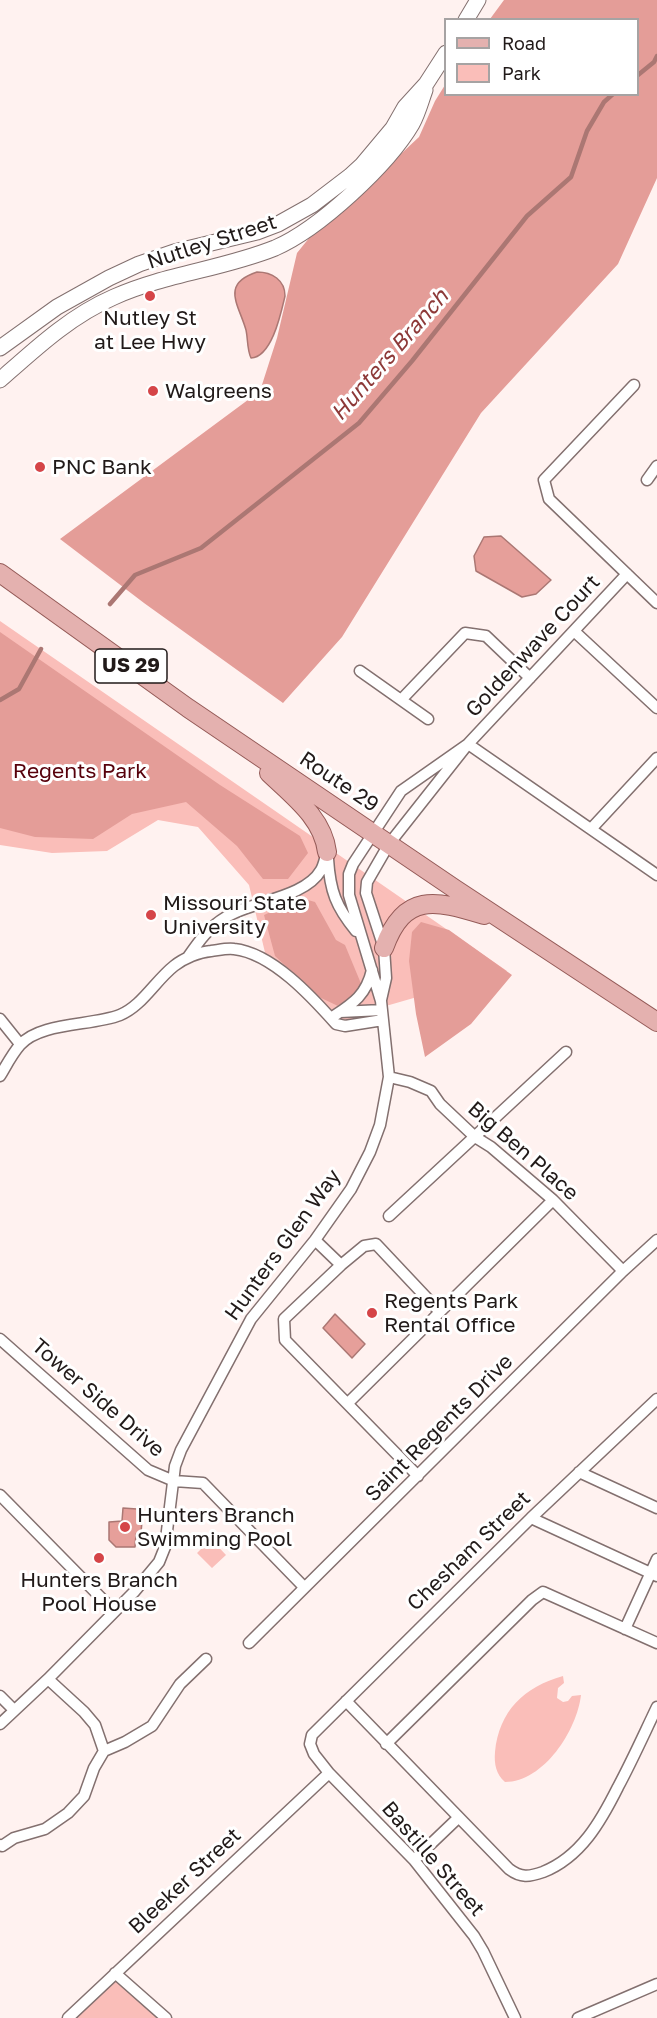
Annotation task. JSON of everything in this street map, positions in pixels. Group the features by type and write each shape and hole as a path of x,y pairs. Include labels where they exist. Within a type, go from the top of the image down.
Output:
{"main road":[{"path":"467,18 478,0"},
{"name":"Nutley Street","path":"0,348 57,307 139,264 174,252 257,232 304,210 332,191 362,165 393,128 405,107 426,84 444,55"},
{"name":"Nutley Street","path":"0,380 72,321 112,298 147,285 205,270 276,247 299,234 343,201 389,157 413,122 426,84"},
{"name":"Route 29","path":"0,573 233,738 657,1022"},
{"path":"233,738 316,821 324,835 327,852"},
{"path":"384,948 391,928 398,918 420,906 434,904 458,907 502,920"}],"street":[{"path":"634,385 544,480 549,499 657,603"},
{"path":"647,480 657,466"},
{"name":"Goldenwave Court","path":"389,844 468,744 627,574"},
{"path":"574,631 657,708"},
{"path":"401,700 465,633 486,636 530,678"},
{"path":"360,671 428,720"},
{"path":"468,744 656,874"},
{"name":"Goldenwave Court","path":"373,832 401,791 468,744"},
{"path":"591,829 657,758"},
{"name":"Hunters Glen Way","path":"0,1724 48,1679 159,1562 165,1547 175,1466 181,1450 243,1331 315,1240 351,1189 370,1152 380,1125 389,1077 382,1010 349,895 348,874 373,832"},
{"name":"Hunters Glen Way","path":"382,1010 386,978 384,948 366,893 367,882 389,844"},
{"path":"188,958 206,932 228,915 294,891 313,879 321,871 327,852"},
{"name":"Hunters Glen Way","path":"327,852 330,883 335,899 344,917 361,937"},
{"path":"0,1076 20,1044 33,1036 55,1028 113,1017 130,1011 164,975 188,958 204,952 234,949 255,955 284,974 335,1015 336,1024 345,1026 382,1010"},
{"path":"335,1015 363,993 372,970"},
{"path":"630,1006 657,1032"},
{"path":"0,1019 20,1044"},
{"path":"389,1216 566,1052"},
{"name":"Big Ben Place","path":"389,1077 411,1082 431,1091 440,1104 475,1137 491,1147 554,1200 623,1271"},
{"path":"348,1403 554,1200"},
{"path":"315,1240 341,1265"},
{"name":"Saint Regents Drive","path":"249,1643 303,1587 657,1240"},
{"path":"418,1476 285,1340 284,1319 364,1246 376,1244 440,1312"},
{"name":"Tower Side Drive","path":"0,1339 148,1470 174,1481 203,1483 303,1587"},
{"name":"Chesham Street","path":"312,1735 531,1518 657,1399"},
{"path":"579,1472 657,1508"},
{"path":"0,1495 114,1611"},
{"path":"531,1518 654,1574"},
{"path":"625,1629 654,1574 657,1560"},
{"path":"386,1744 532,1600 543,1592 657,1643"},
{"path":"0,1857 1,1845 14,1838 45,1829 68,1812 84,1796 94,1768 104,1750 125,1742 152,1726 180,1684 206,1659"},
{"path":"48,1679 95,1725 104,1750"},
{"path":"0,1696 14,1710"},
{"path":"345,1701 516,1875 526,1877 560,1863 582,1845 608,1809 657,1707"},
{"name":"Bastille Street","path":"312,1735 310,1744 314,1754 329,1773 414,1860 474,1936 515,2018"},
{"name":"Bleeker Street","path":"68,2018 329,1773"},
{"path":"414,1860 458,1818"},
{"path":"115,1973 166,2018"},
{"path":"578,2018 657,1984"}],"green space":[{"path":"504,0 657,0 657,178 618,264 481,413 342,637 283,703 60,539 260,391 277,338 297,253 318,227 419,137 444,87 444,96 639,96 639,18 491,18"},
{"name":"Regents Park","path":"0,621 507,971 379,1008 345,1026 267,961 249,885 198,827 158,820 107,851 52,853 0,845"},
{"path":"0,632 220,785 300,836 308,853 288,879 263,879 237,846 186,802 132,814 93,839 35,837 0,828"},
{"path":"301,898 315,902 336,940 345,945 362,986 352,997 338,1006 319,997 275,956 264,915"},
{"path":"421,922 449,930 512,975 471,1024 425,1057 416,1014 409,961 412,932"},
{"path":"211,1539 226,1555 212,1568 197,1553"},
{"path":"563,1676 564,1683 558,1688 557,1698 563,1702 568,1701 572,1696 581,1695 573,1723 565,1738 556,1752 533,1773 519,1780 505,1782 495,1765 495,1756 497,1737 508,1713 525,1694"},
{"path":"110,1981 123,1982 165,2018 67,2018"}],"shaded area":[{"path":"257,272 277,278 283,286 285,296 270,342 258,356 251,358 235,289 246,277"},
{"path":"501,536 551,580 536,594 522,597 476,571 474,556 484,537"},
{"path":"335,1314 365,1344 352,1358 323,1328"},
{"name":"Hunters Branch Swimming Pool","path":"123,1508 137,1509 137,1517 142,1521 141,1533 136,1534 135,1547 116,1547 109,1540 109,1522 122,1521"}],"waterway":[{"name":"Hunters Branch","path":"639,74 654,62 657,56"},
{"name":"Hunters Branch","path":"110,604 135,575 201,548 359,423 412,361 527,216 571,177 587,131 604,102 611,96"},
{"name":"Hunters Branch","path":"0,700 19,689 41,649"}],"place":[{"name":"Nutley St at Lee Hwy","path":"150,296"},
{"name":"Walgreens","path":"153,391"},
{"name":"PNC Bank","path":"40,467"},
{"name":"Missouri State University","path":"151,915"},
{"name":"Regents Park Rental Office","path":"372,1313"},
{"name":"Hunters Branch Swimming Pool","path":"125,1527"},
{"name":"Hunters Branch Pool House","path":"99,1558"}]}
